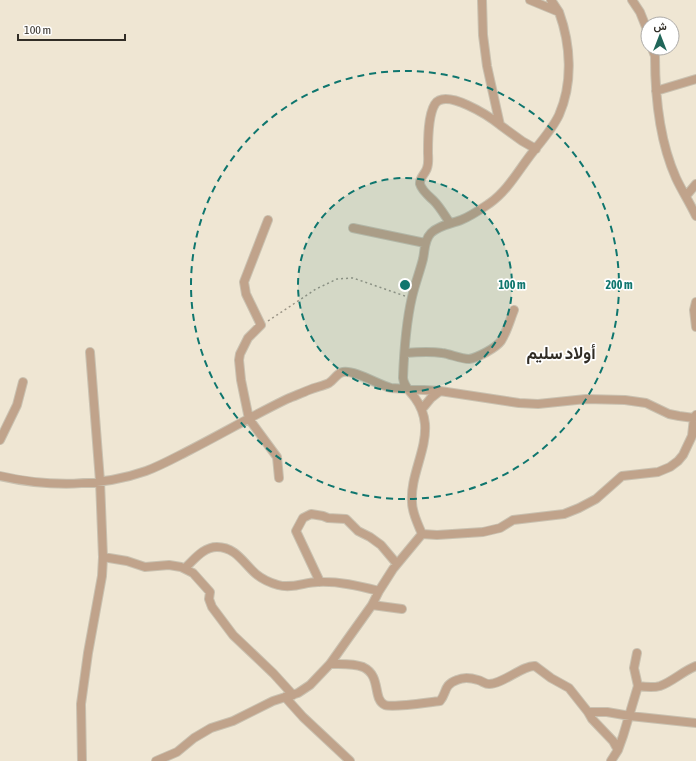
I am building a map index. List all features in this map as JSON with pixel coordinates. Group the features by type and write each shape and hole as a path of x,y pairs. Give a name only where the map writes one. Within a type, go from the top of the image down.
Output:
{"street":[{"path":"482,0 483,35 487,66 500,125"},
{"path":"530,0 559,12"},
{"path":"422,534 416,520 412,503 412,494 425,434 425,425 422,409 404,382 405,353 412,298 424,257 425,243 431,233 441,226 471,216 492,202 509,185 558,116 566,94 569,77 569,54 559,12 551,0"},
{"path":"632,0 642,16"},
{"path":"655,56 656,91 663,143 676,178 696,216"},
{"path":"656,91 696,79"},
{"path":"450,223 420,185 427,168 432,109 436,102 442,98 448,98 477,110 536,149"},
{"path":"686,196 696,184"},
{"path":"268,220 244,282 246,294 260,323 260,326 248,338 242,347 239,360 241,380 249,419 277,457 280,478"},
{"path":"353,228 425,243"},
{"path":"696,302 694,310 696,327"},
{"path":"405,353 441,353 463,358 474,358 496,347 501,341 514,310"},
{"path":"82,761 81,704 88,653 102,576 103,557 100,481 90,352"},
{"path":"0,476 17,480 56,483 100,481 128,477 148,470 176,457 266,409 296,395 330,382 341,372 351,373 384,387 538,404 586,399 625,400 646,403 669,414 695,416 692,436 685,451 670,467 658,472 622,476 596,499 580,508 564,514 513,520 500,528 483,532 437,536 422,534"},
{"path":"0,440 17,405 24,382"},
{"path":"422,409 431,398 440,392"},
{"path":"320,582 296,531 303,518 311,514 346,520 358,531 381,545 397,564"},
{"path":"158,761 172,755 194,738 211,728 233,721 273,702 298,693 310,685 330,664 372,605 379,591 397,564 422,534"},
{"path":"185,568 202,552 217,547 238,555 257,575 280,586 320,582 356,585 379,591"},
{"path":"103,557 127,561 145,567 175,566 185,568 193,573 210,592 209,599 212,607 233,635 273,673 303,717 350,761"},
{"path":"372,605 402,609"},
{"path":"611,761 618,750 630,716 638,686 634,668 637,653"},
{"path":"330,664 355,665 370,671 374,677 381,702 394,707 440,700 445,689 462,678 478,680 489,684 508,678 529,667 535,666 550,678 569,688 599,728 613,741 618,750"},
{"path":"638,686 648,688 660,686 688,669 696,666"},
{"path":"588,712 607,712 696,723"}],"path":[{"path":"260,326 316,289 337,279 353,278 412,298"}],"district":[{"name":"أولاد سليم","path":"561,353"}]}
